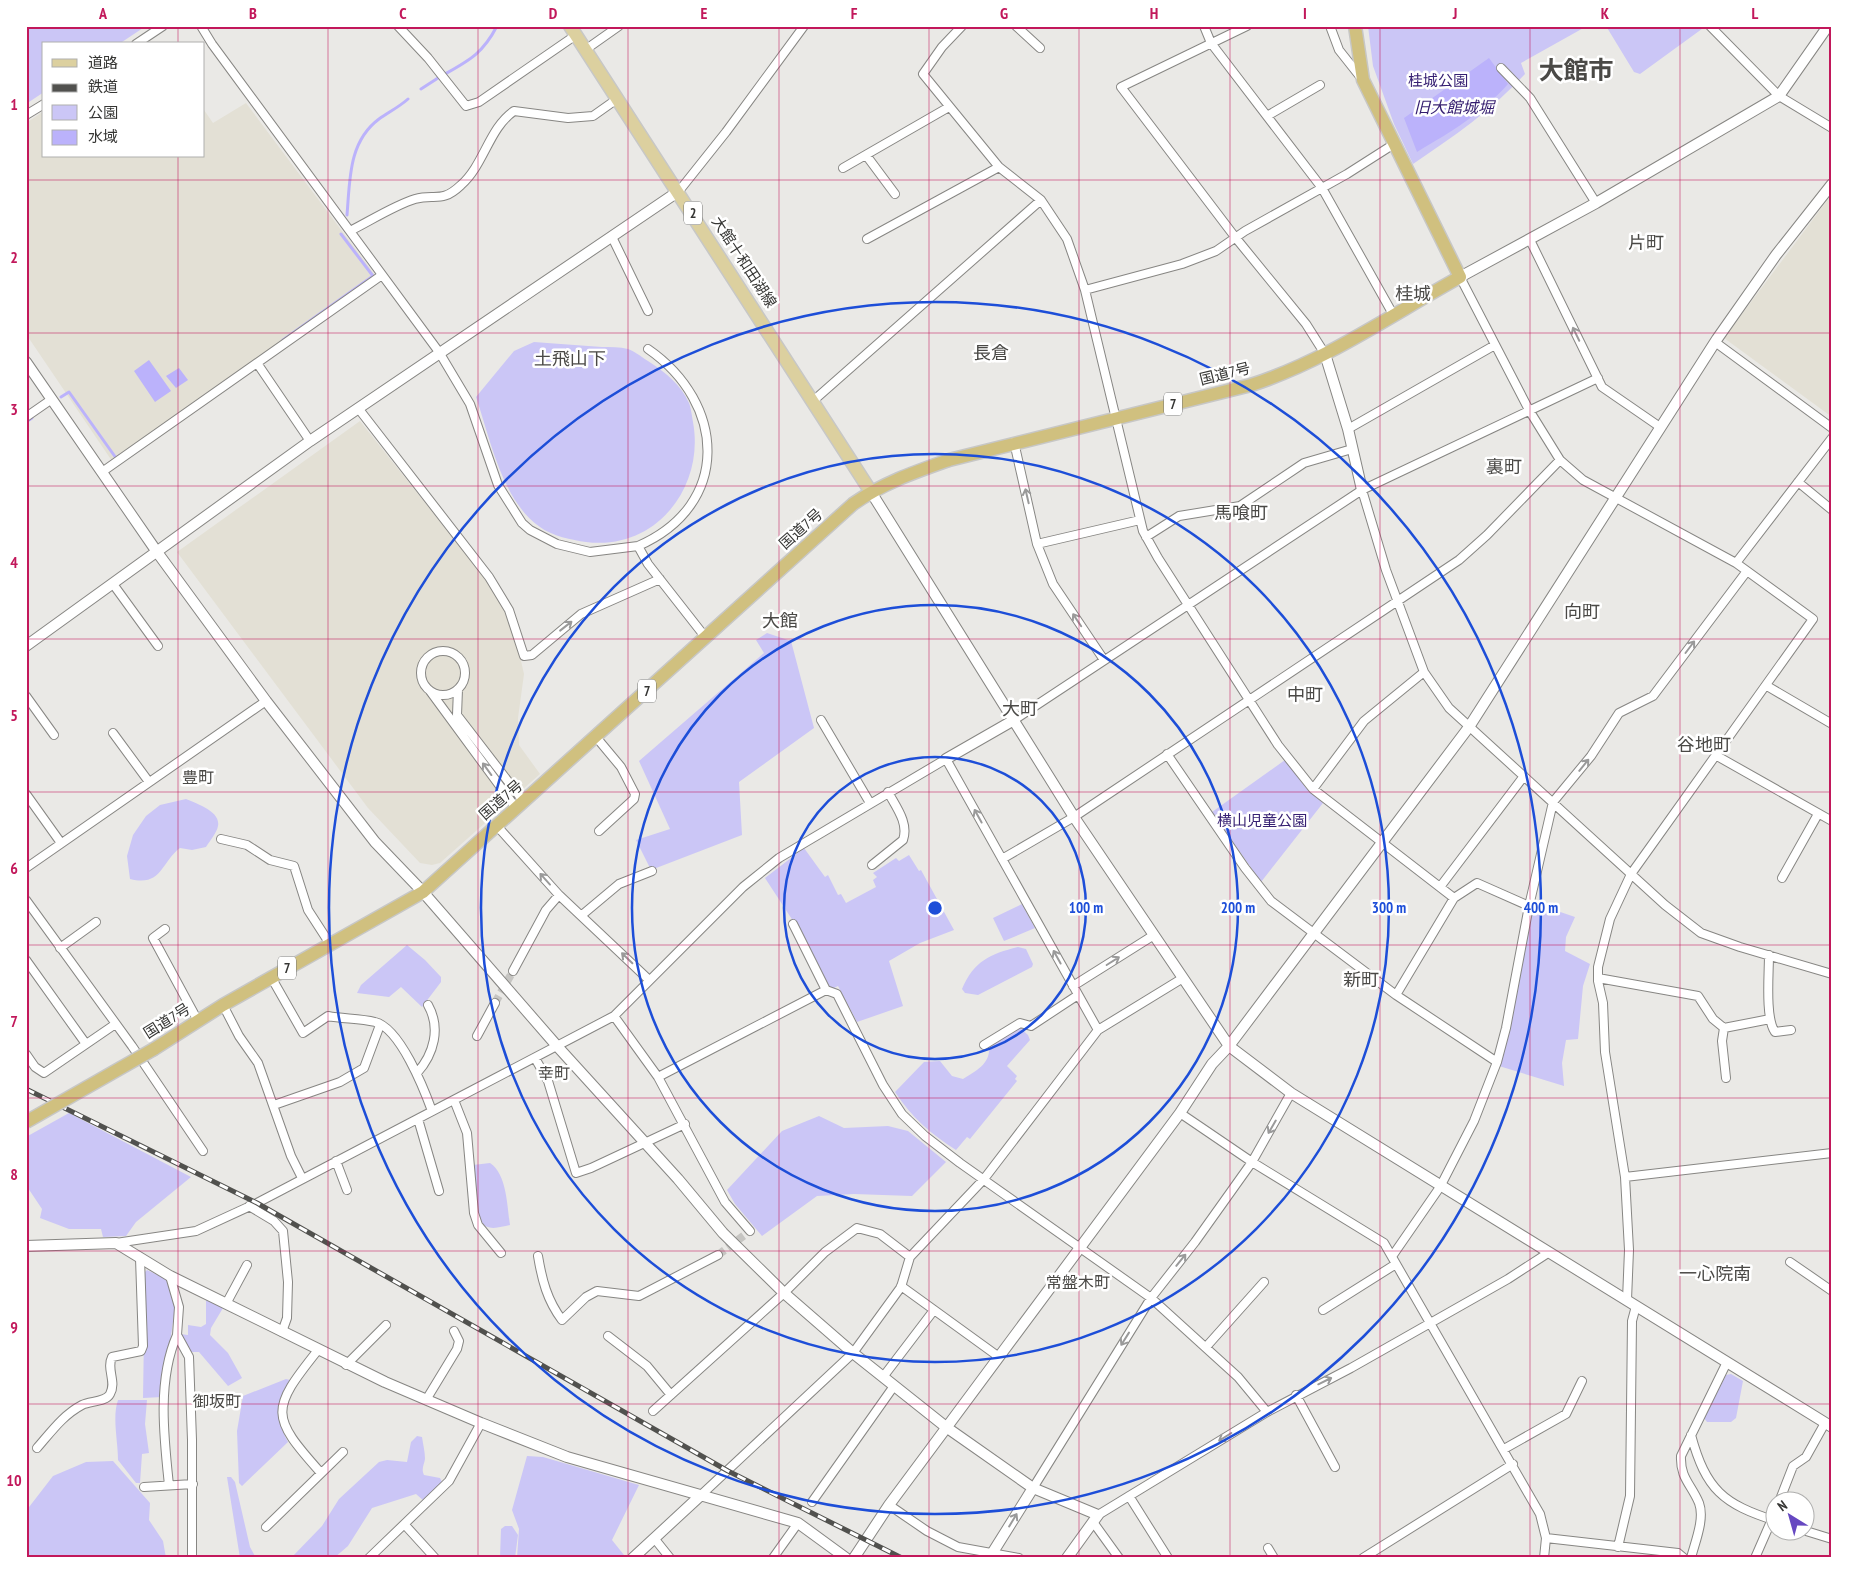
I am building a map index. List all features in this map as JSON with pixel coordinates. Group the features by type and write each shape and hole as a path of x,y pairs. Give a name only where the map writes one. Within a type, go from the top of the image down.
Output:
{"highway":[{"path":"1355,26 1363,80 1460,277"},
{"name":"国道7号","path":"26,1122 154,1049 271,977 423,892 853,504 871,492 906,474 1014,442 1251,385 1284,374 1394,316 1460,277"}],"main road":[{"name":"大館十和田湖線","path":"573,31 679,191 871,492"}],"street":[{"path":"139,42 163,26"},
{"path":"201,26 212,44 438,352 470,404 498,485 522,523 530,530 556,544 590,552 638,546 662,533 686,512 703,484 708,460 702,416 692,393 669,363 648,348"},
{"path":"398,26 428,58 466,106 479,102 573,31"},
{"path":"585,50 619,26"},
{"path":"26,646 310,441 438,352 679,191 726,132 804,26"},
{"path":"962,26 942,48 923,74 999,167 1041,200 1067,239 1085,290 1140,520 1146,537 1250,698 1278,745 1313,789 1454,898"},
{"path":"1016,26 1040,48"},
{"path":"1204,26 1211,42 1322,188 1394,316"},
{"path":"1330,26 1340,50 1363,80"},
{"path":"1710,26 1779,96 1832,128"},
{"path":"1618,1547 1630,1496 1632,1321 1625,1178 1605,1052 1603,1003 1598,978 1601,951 1610,919 1631,874 1767,686 1813,618 1736,563 1583,480 1560,460 1494,345 1460,277 1596,204 1779,96 1828,26"},
{"path":"1244,27 1121,86 1235,238 1306,324 1324,354 1348,429 1362,490 1386,570 1399,600 1424,672 1449,708 1469,727 1664,905 1701,933 1832,974"},
{"path":"1501,68 1530,98 1596,204"},
{"path":"1267,116 1320,86"},
{"path":"350,231 416,198 436,198 448,195 462,185 474,170 505,117 514,111 568,118 592,116 617,99"},
{"path":"26,115 42,105"},
{"path":"843,168 949,107"},
{"path":"1085,290 1182,264 1216,251 1394,144"},
{"path":"866,155 895,194"},
{"path":"867,239 999,167"},
{"path":"854,1558 890,1504 946,1427 1180,1113 1212,1064 1228,1046 1469,727 1617,499 1660,427 1715,342 1776,255 1832,184"},
{"path":"814,401 1041,200"},
{"path":"612,237 648,311"},
{"path":"1530,240 1602,387 1612,396 1660,427"},
{"path":"102,472 382,275"},
{"path":"1715,342 1832,428"},
{"path":"1348,429 1494,345"},
{"path":"26,362 157,552 266,701 375,842 423,892 723,1232 784,1293 853,1353 946,1427 1033,1488 1096,1518 1119,1558"},
{"path":"257,362 310,441"},
{"path":"26,1246 116,1244 196,1231 249,1206 614,1016 743,887 779,858 888,792 1014,720 1362,490 1598,378"},
{"path":"26,417 52,400"},
{"path":"358,408 489,577 509,610 524,656 532,655 581,614 660,579"},
{"path":"1736,563 1832,438"},
{"path":"1014,442 1037,544 1053,584 1104,660"},
{"path":"1146,537 1178,516 1240,506 1304,463 1352,449"},
{"path":"1002,859 1074,817 1459,560 1487,535 1560,460"},
{"path":"1798,482 1832,510"},
{"path":"871,492 1074,817 1228,1046 1291,1093 1440,1187 1830,1426 1806,1457 1793,1466 1783,1492"},
{"path":"1037,544 1140,520"},
{"path":"638,546 660,579 706,638"},
{"path":"1393,1255 1440,1187 1474,1121 1497,1062 1508,1019 1529,906 1553,802 1591,756 1619,713 1653,696 1747,571"},
{"path":"113,584 158,646"},
{"path":"442,652 456,656 464,668 464,676 458,689 457,715 520,805 422,680 422,667 430,656 442,652"},
{"path":"1313,789 1364,720 1424,672"},
{"path":"1767,686 1832,724"},
{"path":"430,691 444,695 458,689"},
{"path":"26,696 54,735"},
{"path":"26,868 266,701"},
{"path":"821,720 870,803"},
{"path":"113,733 149,782"},
{"path":"596,737 621,767 636,794 634,799 598,831"},
{"path":"1167,754 1245,868 1271,901 1396,995 1497,1062"},
{"path":"1716,756 1832,821"},
{"path":"946,759 1098,1030"},
{"path":"1440,887 1524,776"},
{"path":"872,865 904,840 905,835 900,813 888,792"},
{"path":"26,794 61,843"},
{"path":"1782,878 1818,814"},
{"path":"497,826 559,895 648,980"},
{"path":"221,840 247,845 270,860 294,866 308,910 330,944"},
{"path":"582,915 619,884 652,871"},
{"path":"1396,995 1454,898 1477,883 1529,906"},
{"path":"513,971 546,910 559,895"},
{"path":"26,900 114,1025 132,1046 203,1151"},
{"path":"60,948 96,922"},
{"path":"793,924 826,990 837,994 884,1085 902,1114 925,1136 1080,1249 1151,1298 1238,1377 1267,1412"},
{"path":"165,929 153,938 198,1021"},
{"path":"1073,986 1154,935"},
{"path":"1769,955 1770,1019 1775,1032 1791,1030"},
{"path":"26,960 86,1044"},
{"path":"271,977 303,1033 328,1016 376,1022 380,1025 399,1044 417,1073 432,1111"},
{"path":"633,1558 853,1353 901,1286 910,1257 984,1179 1098,1030 1183,978"},
{"path":"1598,978 1698,996 1713,1019 1724,1028"},
{"path":"658,1077 826,990"},
{"path":"984,1045 1020,1023 1028,1027 1032,1026 1078,995"},
{"path":"477,1036 496,1003"},
{"path":"224,1005 238,1036 258,1063 291,1156 302,1178"},
{"path":"417,1073 432,1050 435,1017 428,1005"},
{"path":"614,1016 658,1077 685,1124 725,1202 750,1231"},
{"path":"1724,1028 1770,1019"},
{"path":"26,1054 35,1067 44,1074 114,1025"},
{"path":"274,1105 340,1082 364,1068 380,1025"},
{"path":"1724,1028 1722,1041 1726,1078"},
{"path":"535,1058 548,1081 576,1173 591,1168 685,1124"},
{"path":"994,1552 1151,1298 1195,1242 1252,1162 1291,1093"},
{"path":"454,1100 467,1133 474,1214 478,1225 501,1253"},
{"path":"1180,1113 1252,1162 1384,1242 1540,1514 1546,1538 1544,1558"},
{"path":"418,1119 439,1191"},
{"path":"1625,1178 1832,1153"},
{"path":"336,1161 347,1190"},
{"path":"249,1206 274,1221 283,1232 288,1282 287,1318 282,1332"},
{"path":"653,1411 784,1293 825,1252 857,1228 880,1234 910,1257"},
{"path":"116,1244 170,1276 346,1364 426,1400 567,1456 798,1523 846,1558"},
{"path":"1067,1558 1096,1518 1129,1496 1296,1395 1351,1368 1508,1279 1548,1253"},
{"path":"538,1256 551,1305 562,1320 586,1296 597,1291 639,1296 718,1255"},
{"path":"36,1448 69,1412 85,1404 106,1398 111,1394 113,1384 108,1364 112,1357 141,1351 140,1258"},
{"path":"1790,1262 1832,1291"},
{"path":"1323,1310 1396,1264"},
{"path":"226,1304 248,1265"},
{"path":"170,1276 179,1307 177,1335 170,1350 162,1417 170,1485"},
{"path":"1206,1348 1264,1282"},
{"path":"901,1286 999,1358"},
{"path":"883,1377 934,1310"},
{"path":"346,1364 386,1324"},
{"path":"426,1400 456,1349 459,1341 454,1330"},
{"path":"177,1335 190,1357 193,1484 192,1558"},
{"path":"608,1336 647,1366 671,1395"},
{"path":"318,1350 290,1385 284,1403 282,1421 293,1442 321,1473"},
{"path":"1691,1558 1700,1523 1700,1505 1681,1470 1681,1456 1727,1362"},
{"path":"1504,1449 1566,1414 1582,1382"},
{"path":"812,1502 894,1386"},
{"path":"1296,1395 1335,1467"},
{"path":"369,1558 449,1481 481,1423"},
{"path":"1691,1436 1697,1457 1710,1480 1725,1499 1744,1511 1766,1518"},
{"path":"266,1527 344,1452"},
{"path":"1363,1558 1513,1464"},
{"path":"144,1487 193,1484"},
{"path":"1129,1496 1168,1558"},
{"path":"890,1504 927,1531 958,1547 1019,1558"},
{"path":"773,1558 798,1523"},
{"path":"405,1524 435,1558"},
{"path":"1816,1534 1832,1539"},
{"path":"1755,1558 1766,1537"},
{"path":"654,1538 670,1558"},
{"path":"1546,1538 1678,1554 1684,1558"},
{"path":"1268,1548 1274,1558"}],"shaded area":[{"path":"246,103 375,275 112,461 26,334 26,123 42,112 42,158 205,158 205,111 213,123"},
{"path":"1832,194 1832,417 1724,338"},
{"path":"360,421 496,592 516,639 524,674 518,718 519,745 540,774 440,863 432,865 420,863 368,808 177,552"}],"green space":[{"path":"26,26 146,26 122,42 42,42 42,93 26,104"},
{"name":"桂城公園","path":"1368,26 1587,26 1521,63 1525,74 1512,87 1486,111 1413,164 1394,124 1373,66"},
{"path":"1606,26 1706,26 1640,74 1634,72"},
{"path":"534,342 628,349 637,353 673,380 686,397 691,410 695,446 691,469 683,491 670,510 654,525 634,536 611,542 580,541 550,533 540,527 527,516 516,501 499,468 476,397 514,351"},
{"path":"767,633 791,641 814,728 739,782 742,835 651,870 636,840 670,829 639,761 764,653 756,640"},
{"name":"横山児童公園","path":"1285,760 1306,788 1323,803 1261,882 1212,812"},
{"path":"186,799 207,808 216,816 218,826 206,847 192,850 180,848 160,872 149,880 130,879 127,856 133,835 146,816 160,805"},
{"path":"804,848 825,877 828,875 838,895 841,894 846,903 876,887 873,880 877,877 873,873 896,858 899,861 909,855 919,871 921,870 954,930 920,943 889,961 903,1006 857,1022 838,986 830,990 797,927 765,878"},
{"path":"1534,903 1575,917 1566,937 1565,951 1590,964 1583,986 1578,1039 1566,1040 1562,1063 1564,1086 1499,1066 1509,1033"},
{"path":"1022,904 1035,928 1004,941 993,918"},
{"path":"407,945 441,977 441,982 422,1007 401,987 389,997 357,993 361,985"},
{"path":"1018,947 1026,949 1033,964 1032,967 978,995 965,993 962,989 978,965 991,956"},
{"path":"1019,1027 1028,1035 1030,1040 1007,1066 1017,1076 1015,1079 1017,1081 970,1139 967,1137 956,1150 922,1125 895,1092 924,1062 940,1061 952,1076 963,1079 982,1066 988,1057 989,1045"},
{"path":"69,1113 191,1177 136,1222 126,1236 103,1237 101,1229 69,1229 40,1218 42,1209 26,1185 26,1137"},
{"path":"819,1116 844,1128 888,1126 908,1131 946,1162 912,1196 854,1194 817,1196 762,1236 735,1204 727,1190 782,1131"},
{"path":"490,1163 500,1175 507,1200 510,1225 498,1228 487,1227 480,1221 473,1165"},
{"path":"147,1270 168,1280 175,1308 162,1397 143,1398 145,1272"},
{"path":"206,1300 223,1308 211,1328 210,1335 228,1353 242,1378 228,1386 199,1352 190,1352 180,1334 188,1335 188,1325 201,1327 206,1324"},
{"path":"1731,1374 1743,1381 1736,1418 1731,1422 1707,1422 1704,1418 1726,1375"},
{"path":"286,1379 290,1380 280,1403 280,1419 288,1442 242,1486 239,1483 237,1431 243,1396"},
{"path":"118,1400 147,1400 145,1424 149,1453 142,1454 140,1483 136,1483 118,1460 115,1421"},
{"path":"417,1436 422,1437 425,1456 424,1475 440,1478 442,1482 424,1501 416,1494 372,1508 348,1546 334,1558 291,1558 322,1526 339,1499 379,1462 387,1460 407,1462 411,1442"},
{"path":"527,1456 543,1457 639,1485 612,1540 624,1555 621,1558 517,1558 519,1529 512,1510"},
{"path":"113,1461 150,1503 149,1520 163,1541 166,1558 26,1558 26,1511 53,1476 86,1462"},
{"path":"227,1477 231,1477 235,1482 250,1547 256,1558 240,1558"},
{"path":"505,1526 512,1526 518,1535 515,1558 500,1558 501,1529"}],"water":[{"name":"旧大館城堀","path":"1489,58 1508,84 1476,114 1417,152 1404,118"},
{"path":"149,360 171,391 155,402 134,371"},
{"path":"179,368 188,380 176,388 166,376"}],"waterway":[{"path":"445,74 475,55 486,43 497,26"},
{"path":"421,89 438,78"},
{"path":"347,215 352,163 361,139 379,119 408,99"},
{"path":"283,340 373,276 341,234"},
{"path":"61,397 69,392 116,458 119,456"},
{"path":"26,422 32,418"}],"tunnel":[{"path":"495,1003 513,971"},
{"path":"718,1255 750,1231"}],"railway":[{"path":"26,1089 257,1203 728,1471 902,1558"}],"district":[{"name":"大館市","path":"1576,70"},
{"name":"片町","path":"1646,243"},
{"name":"桂城","path":"1413,294"},
{"name":"長倉","path":"991,353"},
{"name":"土飛山下","path":"570,359"},
{"name":"裏町","path":"1504,467"},
{"name":"馬喰町","path":"1241,513"},
{"name":"向町","path":"1582,612"},
{"name":"大館","path":"780,621"},
{"name":"中町","path":"1305,695"},
{"name":"大町","path":"1020,709"},
{"name":"谷地町","path":"1704,745"},
{"name":"豊町","path":"198,777"},
{"name":"新町","path":"1361,980"},
{"name":"幸町","path":"554,1073"},
{"name":"一心院南","path":"1715,1274"},
{"name":"常盤木町","path":"1078,1282"},
{"name":"御坂町","path":"217,1401"}]}
